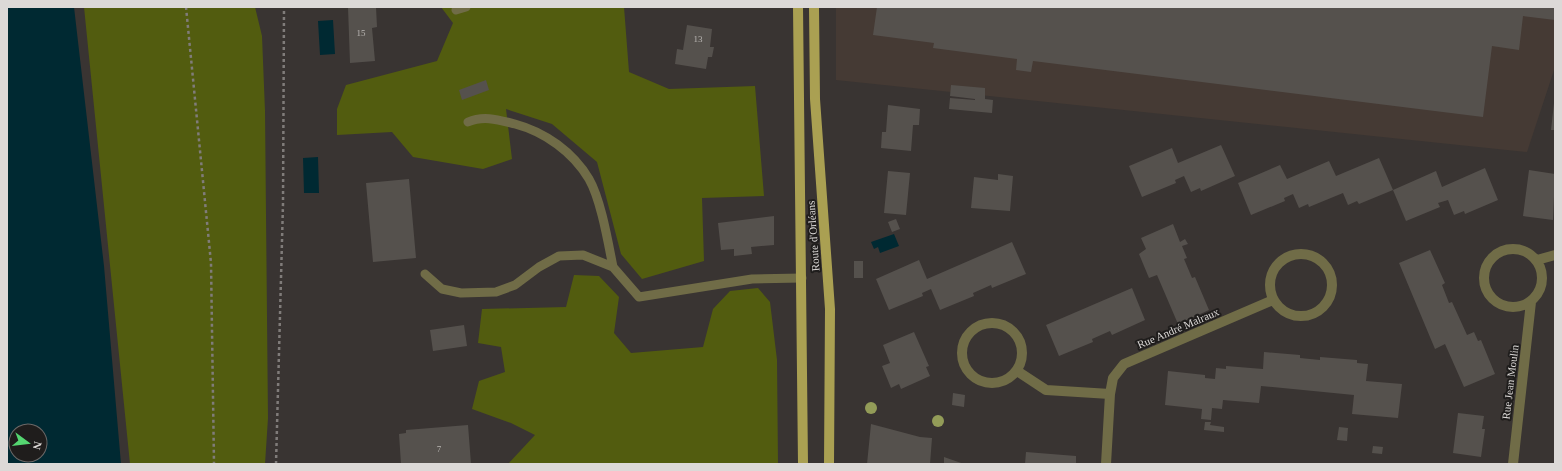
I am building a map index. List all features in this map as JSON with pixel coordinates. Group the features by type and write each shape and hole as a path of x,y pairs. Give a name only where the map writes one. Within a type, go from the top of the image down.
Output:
{"main road":[{"name":"Route d'Orléans","path":"798,7 803,464"},
{"name":"Route d'Orléans","path":"814,7 815,98 830,309 829,464"}],"street":[{"path":"1531,302 1517,308 1502,306 1490,296 1484,282 1486,266 1495,254 1510,248 1525,250 1537,260 1555,255"},
{"path":"1302,254 1314,257 1325,265 1331,277 1332,290 1327,302 1318,311 1306,316 1293,316 1281,310 1273,300 1269,288 1271,275 1278,264 1289,256 1302,254"},
{"name":"Rue Jean Moulin","path":"1513,464 1531,302 1541,290 1543,274 1537,260"},
{"name":"Rue André Malraux","path":"1106,464 1110,394 1113,378 1124,364 1273,300"},
{"path":"986,324 999,324 1012,331 1018,338 1022,349 1021,361 1017,371 1007,380 988,384 974,378 966,369 962,359 963,346 969,334 976,328 986,324"},
{"path":"1017,371 1046,390 1110,394"}],"lane":[{"path":"456,10 466,7"},
{"path":"468,122 478,117 504,121 533,129 564,149 589,179 601,213 613,266 639,297 752,279 802,278"},
{"path":"425,274 442,289 461,293 496,292 515,285 539,267 559,256 583,255 613,266"}],"path":[{"path":"186,7 211,263 214,464"},
{"path":"276,464 283,204 284,7"}],"shaded area":[{"path":"836,7 1555,7 1555,67 1527,152 836,80"}],"green space":[{"path":"84,7 255,7 262,36 265,111 268,418 265,464 130,464"},
{"path":"441,7 624,7 629,72 669,89 755,86 764,196 702,198 704,261 642,279 621,254 597,162 552,124 506,109 512,159 483,169 413,157 392,132 337,135 337,109 346,85 437,61 453,23"},
{"path":"574,275 599,276 619,297 614,333 631,353 703,347 713,309 730,291 758,288 770,302 777,360 778,464 508,464 535,435 511,423 472,409 479,381 505,372 501,347 478,343 482,309 566,307"}],"water":[{"path":"7,7 74,7 104,266 121,464 7,464"},
{"path":"333,20 335,54 320,55 318,21"},
{"path":"318,157 319,193 304,193 303,158"},
{"path":"894,234 899,246 880,253 878,247 874,249 871,242"}],"building":[{"path":"348,7 376,7 377,27 372,28 375,61 350,63"},
{"path":"877,7 1555,7 1555,20 1523,16 1519,50 1492,46 1483,117 1033,61 1031,72 1016,70 1017,59 933,48 934,43 873,35"},
{"path":"687,25 712,29 710,47 714,47 712,57 708,57 706,69 675,64 677,49 683,50"},
{"path":"486,80 489,90 462,100 459,90"},
{"path":"951,85 985,88 985,99 993,100 992,113 949,109 950,98 975,100 950,96"},
{"path":"1554,103 1555,130 1551,130"},
{"path":"888,105 920,109 919,125 913,125 911,151 881,148 882,132 886,132"},
{"path":"1221,145 1235,176 1201,191 1200,188 1191,192 1184,176 1175,180 1176,183 1142,197 1129,166 1172,148 1178,163"},
{"path":"1379,158 1393,190 1359,204 1357,201 1348,205 1343,193 1309,207 1308,204 1299,208 1293,194 1284,198 1285,201 1251,215 1238,183 1280,165 1287,179 1329,161 1336,176"},
{"path":"1485,168 1498,200 1465,214 1464,211 1454,215 1448,200 1438,203 1440,207 1406,221 1393,190 1436,171 1442,187"},
{"path":"1529,170 1555,174 1553,220 1523,216"},
{"path":"888,171 910,173 906,215 884,213"},
{"path":"998,174 1013,176 1010,211 971,208 974,177 998,180"},
{"path":"409,179 416,258 373,262 366,183"},
{"path":"774,216 774,245 751,247 752,254 734,256 734,249 721,250 718,223"},
{"path":"896,219 900,229 892,232 888,222"},
{"path":"1173,224 1180,242 1185,239 1188,244 1182,246 1187,258 1184,259 1192,278 1195,277 1209,310 1178,324 1157,275 1149,278 1139,254 1146,249 1141,238"},
{"path":"1012,242 1026,274 992,288 991,285 973,293 974,296 940,310 931,289 922,293 923,296 889,310 876,279 919,260 927,279"},
{"path":"1430,250 1445,283 1442,285 1449,303 1452,302 1467,335 1474,332 1478,341 1481,340 1495,374 1464,387 1445,344 1435,349 1399,263"},
{"path":"854,261 863,261 863,278 854,278"},
{"path":"1132,288 1145,320 1112,335 1110,331 1092,339 1093,342 1059,356 1046,325"},
{"path":"464,325 467,346 433,351 430,330"},
{"path":"914,332 929,366 926,367 930,376 901,389 899,384 891,388 882,366 890,363 883,345"},
{"path":"1264,352 1300,355 1300,358 1320,360 1320,357 1357,360 1357,363 1368,364 1366,381 1402,384 1398,418 1352,414 1354,395 1261,386 1259,403 1223,400 1222,409 1212,408 1211,420 1201,419 1202,409 1165,405 1168,371 1205,375 1205,378 1215,379 1216,368 1226,369 1226,366 1263,369"},
{"path":"953,393 965,395 964,407 952,405"},
{"path":"1458,413 1484,416 1482,429 1485,429 1481,457 1453,453"},
{"path":"1205,422 1211,422 1210,425 1224,427 1224,432 1204,430"},
{"path":"871,424 920,437 932,438 930,464 867,464"},
{"path":"468,425 471,464 401,464 399,434 406,433 406,430"},
{"path":"1339,427 1348,428 1347,441 1337,440"},
{"path":"1373,446 1383,447 1382,454 1372,453"},
{"path":"1026,452 1076,456 1076,464 1025,464"},
{"path":"944,457 964,464 944,464"}]}
